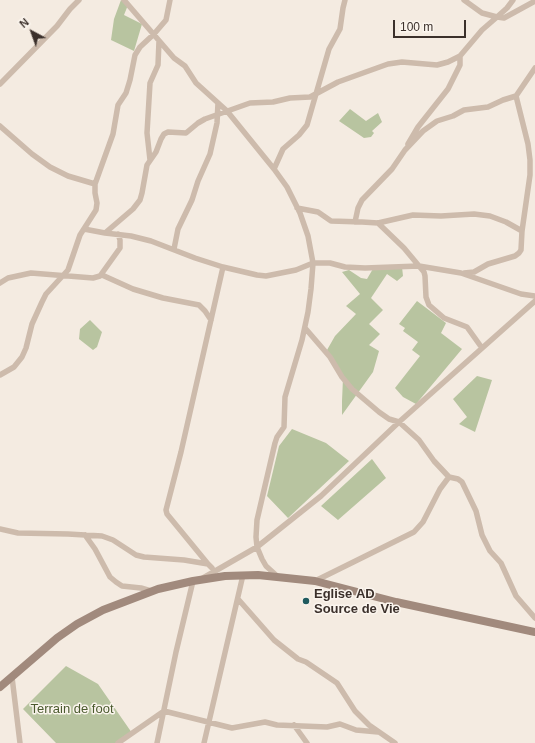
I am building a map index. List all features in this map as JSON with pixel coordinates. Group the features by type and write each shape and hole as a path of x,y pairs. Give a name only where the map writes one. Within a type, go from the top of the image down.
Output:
{"main road":[{"path":"0,687 57,638 77,624 109,607 151,591 197,580 244,575 277,576 315,581 396,602 535,632"}],"street":[{"path":"0,84 57,26 79,0"},
{"path":"124,0 174,58 185,66 196,83 227,111 274,169 285,184 297,208 308,236 313,264 305,328 284,397 284,427 276,440 258,520 256,537 257,547 262,559 266,566 277,576"},
{"path":"0,375 9,371 19,362 26,348 32,324 46,294 64,275 70,264 78,240 96,210 97,203 95,184 113,134 118,105 126,93 135,55 140,47 166,20 170,0"},
{"path":"274,169 283,149 299,135 307,125 328,50 340,30 345,0"},
{"path":"464,0 482,13 504,18 535,1"},
{"path":"105,234 137,205 142,193 145,172 164,134 168,132 186,133 202,120 218,113 250,103 273,102 315,95 338,82 388,64 402,62 437,64 448,62 460,56 482,30 507,8 513,0"},
{"path":"150,160 147,133 150,88 151,80 158,65 159,41"},
{"path":"405,150 418,127 448,89 460,65 460,56"},
{"path":"355,222 358,208 362,200 392,169 405,150 423,131 437,121 453,116 464,110 488,107 516,96 521,91 535,68"},
{"path":"461,273 474,272 488,264 518,255 521,250 522,231 530,175 530,160 528,144 516,96"},
{"path":"174,250 178,229 192,200 198,181 209,158 217,123 218,103"},
{"path":"0,126 32,154 58,171 68,176 95,184"},
{"path":"297,208 315,211 331,221 378,223 413,215 441,216 474,214 490,216 506,222 522,231"},
{"path":"378,223 404,248 419,266 425,276 426,297 429,305 444,318 467,327 482,348"},
{"path":"84,229 105,234 118,234 151,241 194,258 257,275 266,276 296,270 313,264 330,263 345,267 365,268 419,266 461,273 522,294 535,296"},
{"path":"0,283 8,278 27,273 93,278 102,275 120,248 118,234"},
{"path":"0,529 18,533 85,534 108,538 120,543 136,555 144,558 173,559 210,566 166,510 181,452 223,267"},
{"path":"102,275 133,289 163,298 199,305 211,320"},
{"path":"157,743 176,652 197,580 257,547 321,496 399,422 535,301"},
{"path":"305,328 330,357 352,390 379,412 390,419 399,422 419,440 434,461 450,477 458,479 462,482 476,511 482,535 490,551 501,563 516,596 535,618"},
{"path":"315,581 414,532 423,522 440,489 450,477"},
{"path":"85,534 110,577 122,586 141,588 151,591"},
{"path":"204,743 244,575"},
{"path":"238,599 279,644 298,659 306,662 337,683 355,711 369,725 394,743"},
{"path":"12,677 18,742"},
{"path":"118,743 164,711 232,728 265,722 277,725 327,727 340,724 356,730 378,732"},
{"path":"294,725 307,743"}],"green space":[{"path":"121,0 128,5 124,15 142,24 134,51 111,40 114,19"},
{"path":"350,109 366,121 378,113 382,122 372,131 374,133 371,137 364,138 339,121"},
{"path":"374,267 402,267 403,276 397,281 387,274 371,298 383,310 369,324 380,334 369,345 379,351 373,372 342,415 343,378 327,350 335,336 356,314 346,306 360,294 342,272 349,270 361,278 367,279"},
{"path":"417,301 446,323 441,333 462,349 416,404 403,397 395,388 420,356 412,350 418,342 403,331 405,328 399,324"},
{"path":"90,320 102,332 97,347 93,350 79,339 80,329"},
{"path":"477,376 492,380 475,432 459,424 467,417 453,399"},
{"path":"292,429 326,443 349,461 288,518 267,496 279,446"},
{"path":"372,459 386,478 338,520 321,506"},
{"name":"Terrain de foot","path":"66,666 98,684 132,733 118,743 56,743 23,709"}],"place":[{"name":"Eglise AD Source de Vie","path":"306,601"}]}
